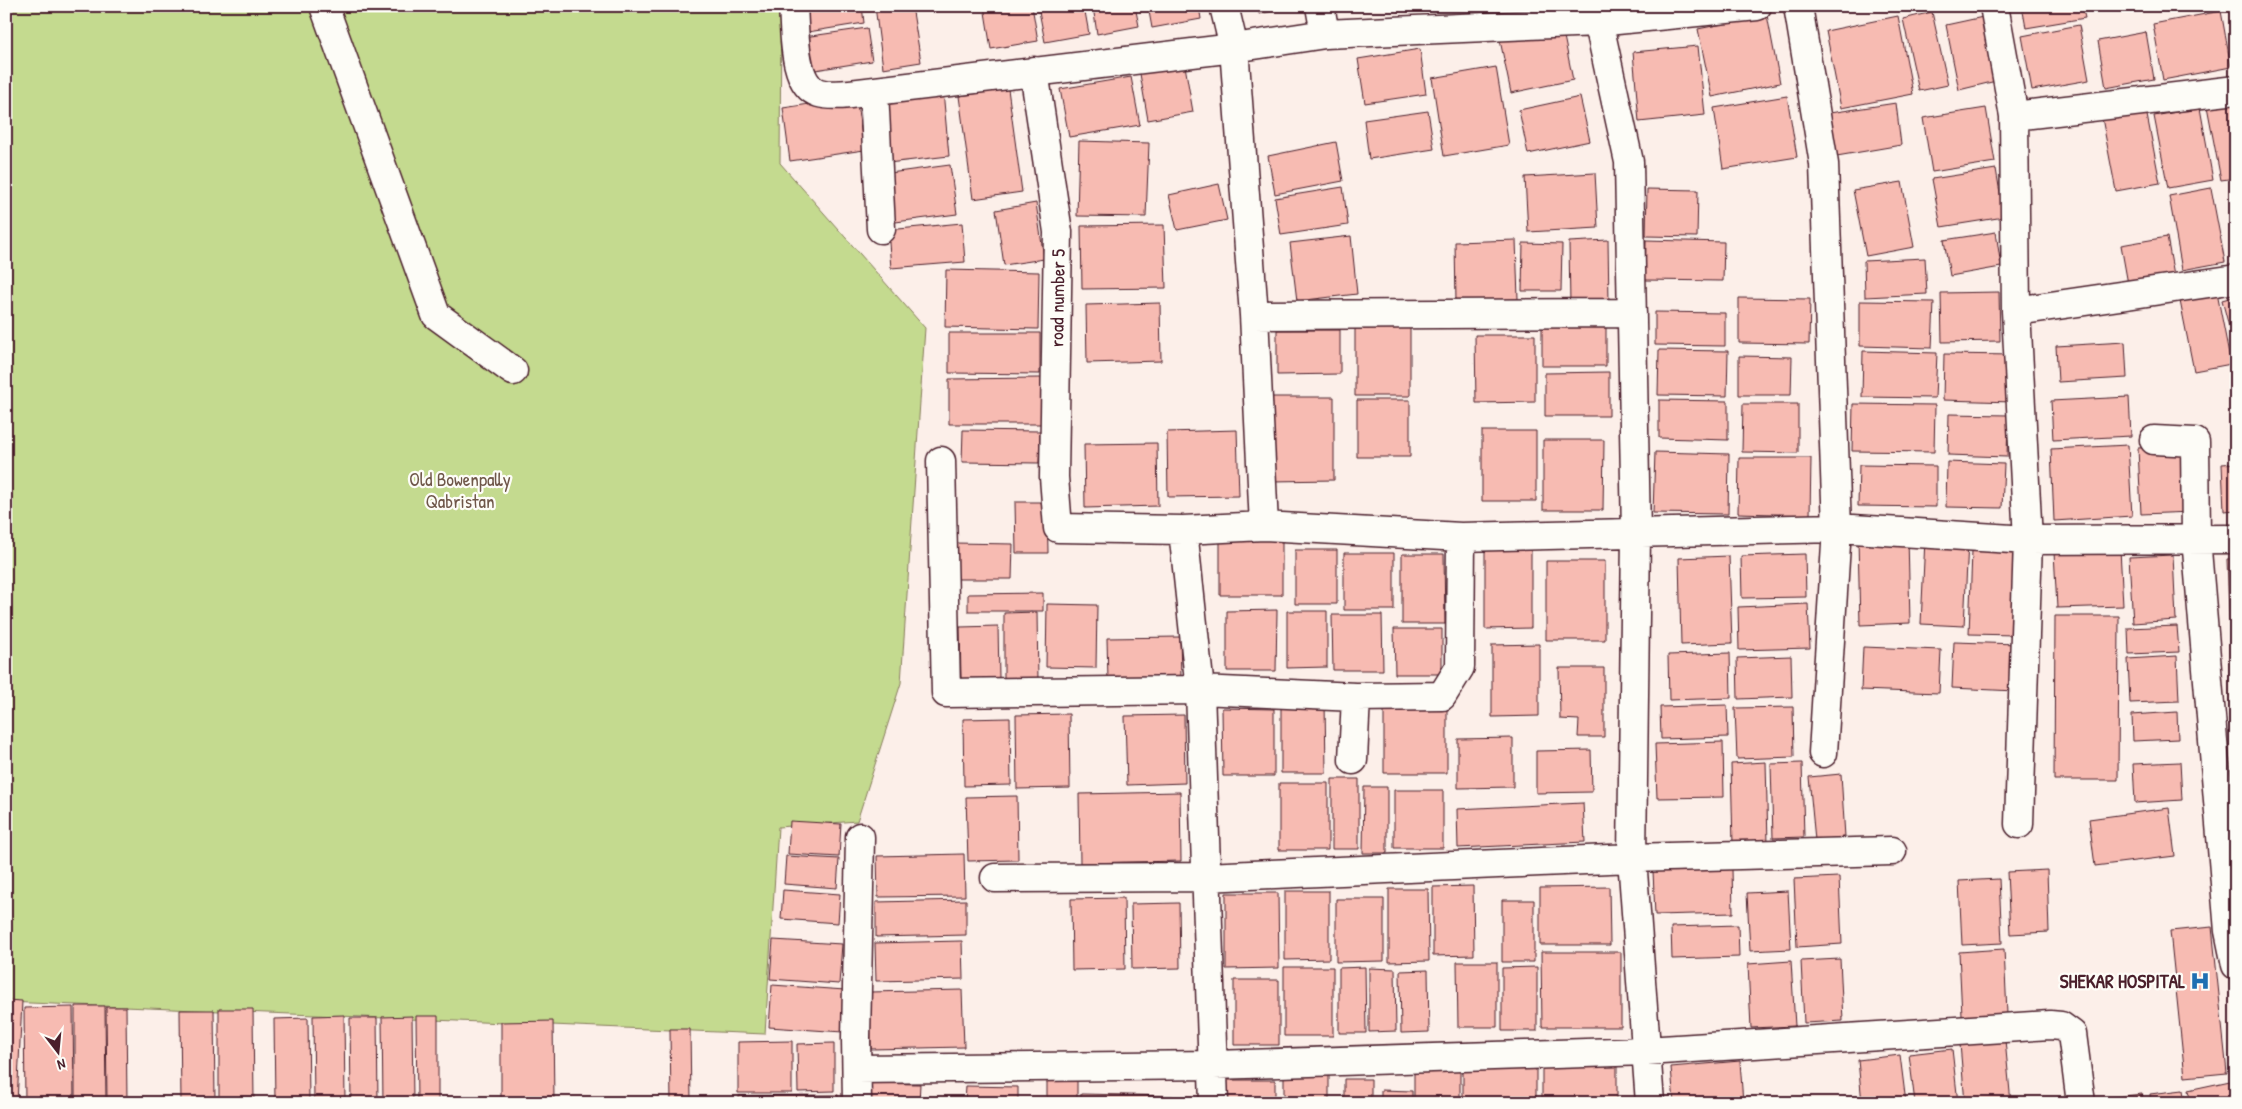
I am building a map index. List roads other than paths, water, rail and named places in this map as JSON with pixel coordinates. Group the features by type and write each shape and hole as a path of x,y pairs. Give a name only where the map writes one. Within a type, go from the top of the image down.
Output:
{"street":[{"path":"324,6 436,315 513,371"},
{"path":"793,6 798,68 810,88 816,92 830,95 1234,48 1325,34 1596,14 1757,6"},
{"path":"1224,6 1234,48 1254,315 1264,526"},
{"path":"1320,6 1325,34"},
{"path":"1798,6 1824,164 1837,528 1823,753"},
{"path":"1994,6 2014,116 2016,311 2028,540 2018,824"},
{"path":"1596,14 1629,162 1636,534 1632,858 1650,1103"},
{"name":"road number 5","path":"1034,71 1058,232 1054,477 1058,528 1183,530"},
{"path":"2014,116 2236,90"},
{"path":"874,91 881,230"},
{"path":"2016,311 2236,280"},
{"path":"1254,315 1632,313"},
{"path":"2154,440 2195,442 2196,538 2229,931 2236,964"},
{"path":"942,461 946,693 1200,690 1356,697 1442,696 1460,667 1461,537"},
{"path":"1214,1103 1200,690 1183,530 1264,526 1461,537 1837,528 2028,540 2236,539"},
{"path":"1353,760 1356,697"},
{"path":"857,1103 856,1038 860,837"},
{"path":"995,878 1205,877 1632,858 1892,851"},
{"path":"857,1069 1214,1065 1646,1051 2061,1026 2072,1034 2081,1103"}],"place":[{"name":"SHEKAR HOSPITAL","path":"2200,981"}],"park label":[{"name":"Old Bowenpally Qabristan","path":"460,490"}]}
